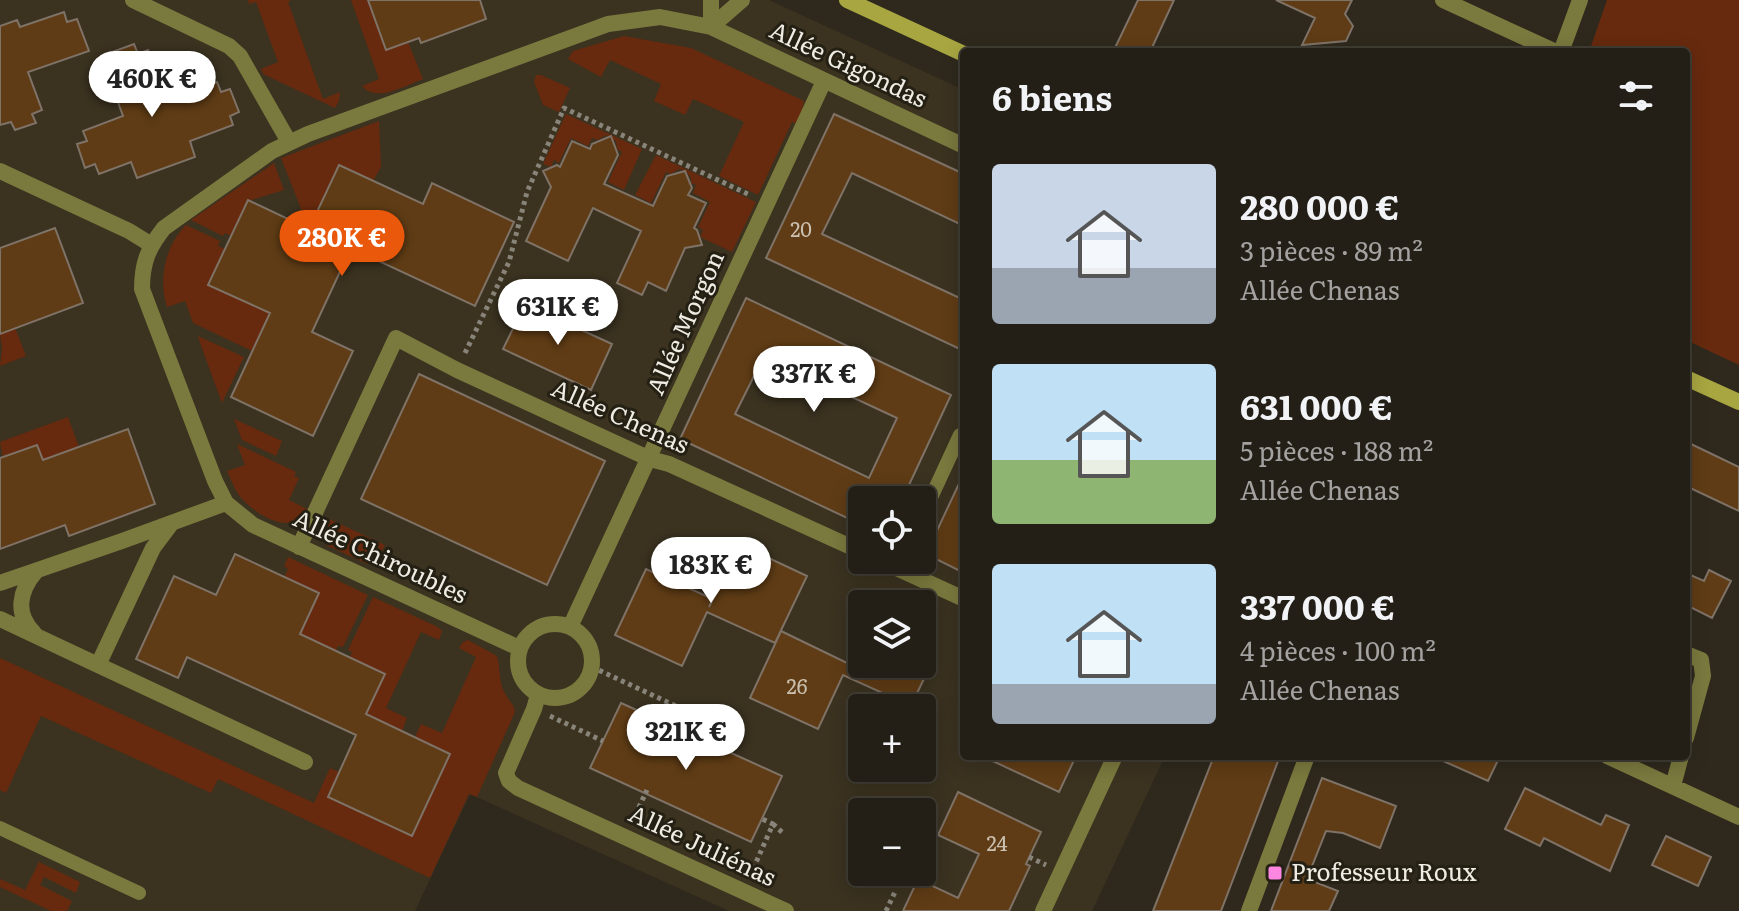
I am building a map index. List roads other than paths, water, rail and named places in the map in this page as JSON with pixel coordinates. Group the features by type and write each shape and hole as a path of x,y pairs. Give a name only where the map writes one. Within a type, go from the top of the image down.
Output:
{"street":[{"path":"133,0 229,46 240,56 289,142"},
{"path":"711,0 711,27"},
{"path":"711,27 742,0"},
{"path":"847,0 960,52"},
{"path":"1443,0 1549,48"},
{"path":"1560,48 1580,0"},
{"name":"Allée Gigondas","path":"150,244 183,213 289,142 608,24 660,17 711,27 960,144"},
{"name":"Allée Morgon","path":"570,627 824,81"},
{"path":"0,171 129,231 150,244"},
{"name":"Allée Chiroubles","path":"150,244 142,266 142,289 226,503 253,525 519,648"},
{"name":"Allée Chenas","path":"299,547 396,338 457,370 650,459 669,464 848,546"},
{"path":"1690,380 1739,402"},
{"path":"0,583 226,503"},
{"path":"98,665 153,548 171,524"},
{"path":"36,571 24,585 21,612 26,625 37,636"},
{"path":"918,574 960,597"},
{"path":"0,619 305,762"},
{"path":"546,625 570,627 588,644 592,655 587,680 578,691 565,697 536,702 519,675 519,648 535,629 546,625"},
{"path":"1690,656 1701,660 1703,676 1690,723"},
{"name":"Allée Juliénas","path":"536,702 506,773 509,781 518,788 786,911"},
{"path":"1043,911 1113,760"},
{"path":"1249,911 1306,760"},
{"path":"1616,760 1739,817"},
{"path":"1673,786 1680,760"}],"lane":[{"path":"936,487 960,435"},
{"path":"0,828 139,893"}],"place":[{"name":"Professeur Roux","path":"1275,873"}]}
